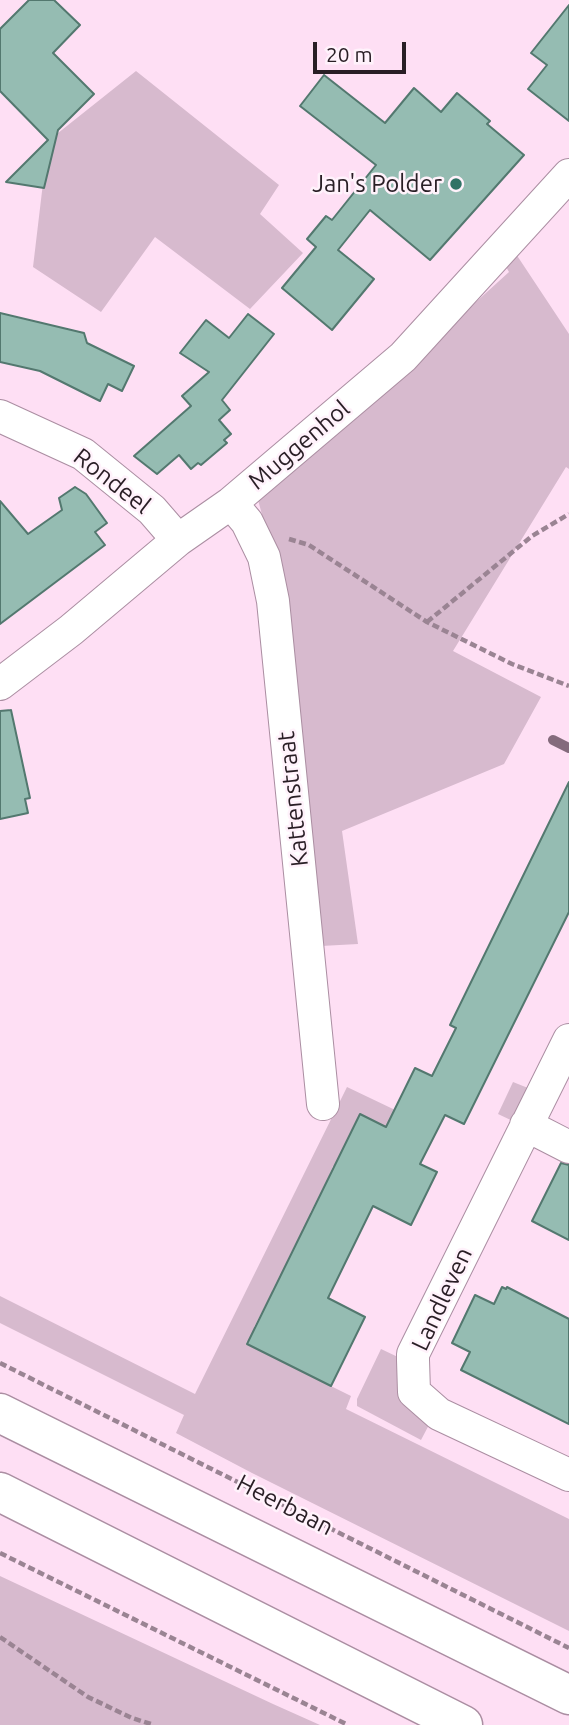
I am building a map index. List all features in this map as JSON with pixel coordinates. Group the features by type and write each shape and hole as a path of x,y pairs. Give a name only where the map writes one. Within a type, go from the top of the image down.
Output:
{"main road":[{"name":"Heerbaan","path":"0,1413 569,1696"},
{"path":"0,1492 463,1725"}],"street":[{"name":"Muggenhol","path":"0,684 71,630 178,540 231,503 403,357 569,175"},
{"name":"Rondeel","path":"0,416 83,454 152,510 178,540"},
{"name":"Kattenstraat","path":"231,503 247,523 264,557 273,601 323,1104"},
{"name":"Landleven","path":"569,1040 413,1354 414,1392 439,1414 569,1475"},
{"path":"526,1125 569,1147"}],"path":[{"path":"427,622 532,536 569,514"},
{"path":"284,537 309,545 427,622 512,664 569,686"},
{"name":"Heerbaan","path":"0,1363 569,1648"},
{"path":"0,1553 348,1725"},
{"path":"0,1637 88,1697 132,1718 154,1725"}],"shaded area":[{"path":"136,71 279,185 260,214 303,253 250,309 155,237 101,312 33,267 48,141"},
{"path":"516,254 569,334 569,469 566,467 453,651 541,697 504,764 342,831 358,944 321,946 283,591 258,500 509,272 505,265"},
{"path":"513,1082 533,1090 517,1123 498,1114"},
{"path":"347,1087 437,1130 428,1148 360,1114 341,1152 341,1169 333,1166 326,1183 332,1186 325,1200 319,1197 310,1213 317,1217 311,1230 303,1228 302,1230 309,1234 302,1247 295,1245 287,1261 293,1264 287,1278 280,1275 272,1291 279,1295 271,1309 265,1306 254,1327 257,1328 254,1344 247,1341 246,1344 351,1396 346,1409 569,1519 569,1631 176,1433 184,1415 0,1323 0,1296 195,1394"},
{"path":"381,1349 400,1358 431,1421 421,1440 357,1406 357,1399"},
{"path":"0,1576 273,1704 320,1725 0,1725"}],"building":[{"path":"29,0 54,0 80,25 53,53 94,94 58,130 44,188 6,182 48,140 0,91 0,29"},
{"path":"569,5 569,121 528,89 547,65 531,53"},
{"path":"324,75 385,123 414,88 441,112 457,93 490,121 487,124 524,155 430,260 370,210 338,250 374,279 332,330 282,288 316,247 307,239 326,216 332,220 376,165 300,106"},
{"path":"0,313 84,333 87,343 134,366 122,391 108,384 100,401 40,371 0,362"},
{"path":"248,314 274,334 222,400 230,410 219,420 231,434 224,440 227,443 201,465 198,463 191,469 179,455 157,474 134,456 191,406 182,396 209,372 180,353 206,320 229,338"},
{"path":"75,487 86,494 107,523 95,532 105,545 0,624 0,501 28,534 62,510 59,498"},
{"path":"11,710 30,798 25,799 28,813 0,819 0,711"},
{"path":"569,782 569,912 464,1124 445,1115 420,1164 437,1172 411,1225 373,1206 328,1298 365,1317 331,1386 247,1344 360,1114 386,1127 415,1068 432,1076 456,1028 450,1025"},
{"path":"561,1163 569,1165 569,1240 532,1221"},
{"path":"502,1287 507,1287 569,1319 569,1424 461,1370 470,1352 452,1343 475,1295 494,1304"}],"waterway":[{"path":"553,740 569,748"}],"place":[{"name":"Jan's Polder","path":"456,184"}]}
